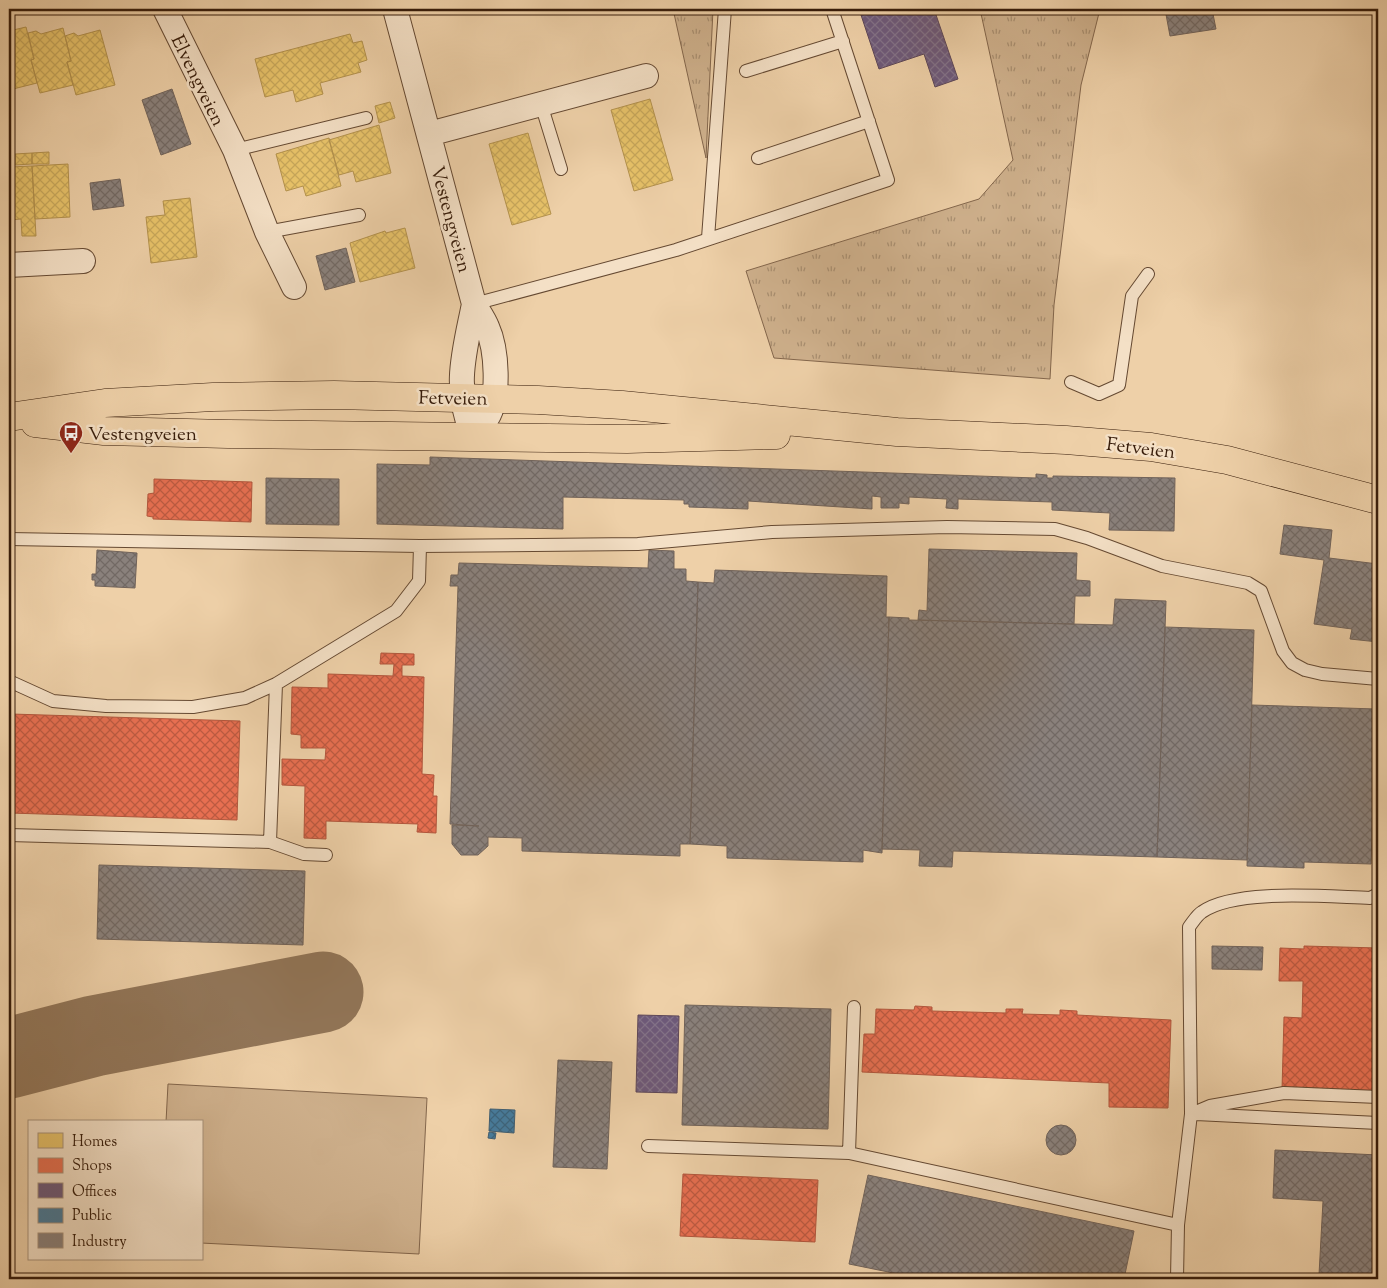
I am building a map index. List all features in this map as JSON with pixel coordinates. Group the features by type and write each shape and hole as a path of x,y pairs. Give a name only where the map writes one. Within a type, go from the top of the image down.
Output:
{"highway":[{"name":"Fetveien","path":"9,419 105,403 213,397 494,398 622,405 898,432 1109,443 1151,447 1227,460 1378,500"},
{"name":"Fetveien","path":"9,419 104,431 627,439 898,432"}],"street":[{"name":"Elvengveien","path":"164,9 234,150 267,232 294,286"},
{"name":"Vestengveien","path":"395,9 474,304 487,327 493,345 495,364 494,398 488,417 473,436"},
{"path":"429,134 646,76"},
{"path":"9,265 83,261"},
{"name":"Vestengveien","path":"473,436 461,398 463,361 474,304"}],"lane":[{"path":"708,238 725,9"},
{"path":"474,304 676,250 888,180 832,9"},
{"path":"746,71 843,41"},
{"path":"541,104 560,169"},
{"path":"234,150 366,118"},
{"path":"758,158 869,120"},
{"path":"267,232 359,215"},
{"path":"1071,382 1099,394 1119,385 1132,296 1148,274"},
{"path":"9,539 420,546 638,544 772,532 937,527 1055,529 1087,538 1162,566 1248,583 1261,591 1283,651 1292,663 1305,670 1322,674 1378,679"},
{"path":"9,682 54,701 116,706 193,707 245,698 276,684 396,611 419,581 420,546"},
{"path":"270,842 276,684"},
{"path":"9,835 270,842 304,854 326,855"},
{"path":"1177,1279 1178,1225 1191,1114 1183,926 1202,912 1222,903 1253,896 1370,898 1378,894"},
{"path":"849,1153 854,1008"},
{"path":"1191,1114 1210,1106 1284,1093 1378,1097"},
{"path":"1191,1114 1378,1123"},
{"path":"648,1146 849,1153 1178,1225"}],"green space":[{"path":"673,9 713,9 706,158"},
{"path":"980,9 1100,9 1081,85 1054,305 1050,379 774,358 746,271 979,199 1013,160"},
{"path":"168,1084 427,1098 419,1254 202,1243 202,1120 166,1120"}],"building: Homes":[{"path":"26,27 34,59 31,60 37,83 9,90 9,31"},
{"path":"63,28 71,61 67,62 73,85 40,93 31,60 34,59 28,33 36,31 41,34"},
{"path":"100,30 115,85 76,95 67,62 71,61 65,36 74,33 78,36"},
{"path":"350,34 353,43 362,41 367,60 358,63 361,72 320,83 323,94 296,102 293,90 265,97 255,59"},
{"path":"650,99 673,180 634,191 611,110"},
{"path":"390,102 395,118 379,123 375,106"},
{"path":"379,125 391,173 356,182 353,171 339,175 329,140"},
{"path":"528,133 551,214 512,225 489,144"},
{"path":"329,138 341,186 306,196 303,186 286,191 276,154"},
{"path":"49,152 49,164 32,164 32,153"},
{"path":"32,153 32,164 15,165 15,154"},
{"path":"68,164 70,217 35,219 32,166"},
{"path":"32,166 36,236 22,236 21,219 9,220 9,167"},
{"path":"190,198 197,257 151,263 146,217 165,215 163,201"},
{"path":"405,228 415,268 360,282 350,243 385,231 386,233"}],"building: Shops":[{"path":"154,479 252,482 251,522 153,519 153,517 147,516 148,494 154,493"},
{"path":"381,653 414,654 414,665 402,665 402,676 424,677 422,774 434,775 433,796 437,796 436,833 417,832 418,824 326,821 326,839 304,838 305,786 282,785 282,759 325,760 326,748 301,748 301,735 291,734 292,687 328,688 328,674 393,676 394,664 380,664"},
{"path":"9,707 12,707 11,714 240,721 237,820 9,813"},
{"path":"1304,946 1378,948 1378,1093 1282,1090 1284,1017 1302,1018 1303,981 1279,981 1280,948 1304,949"},
{"path":"915,1006 932,1007 932,1011 1006,1013 1006,1009 1023,1009 1022,1014 1060,1015 1060,1010 1077,1011 1077,1015 1171,1020 1168,1108 1109,1107 1109,1083 862,1072 864,1034 875,1034 876,1009 914,1010"},
{"path":"683,1174 818,1180 815,1242 680,1236"}],"building: Offices":[{"path":"859,9 934,9 958,79 935,87 924,54 879,69"},
{"path":"638,1015 679,1016 677,1093 636,1092"}],"building: Public":[{"path":"490,1109 515,1110 514,1133 489,1131"},
{"path":"489,1132 496,1133 495,1139 488,1138"}],"building: Industry":[{"path":"1165,9 1212,9 1216,29 1170,36"},
{"path":"172,89 191,144 161,155 142,100"},
{"path":"120,179 124,206 93,210 90,183"},
{"path":"346,248 355,282 325,290 316,256"},
{"path":"430,457 1036,478 1036,474 1047,475 1047,478 1053,478 1053,476 1175,478 1174,531 1109,530 1110,513 1052,510 1052,502 958,499 958,509 946,508 947,499 909,497 909,504 899,503 899,508 881,508 881,497 872,496 872,509 748,501 748,509 689,507 689,504 684,504 684,500 563,497 563,529 377,524 377,464 430,465"},
{"path":"266,478 339,479 339,525 266,524"},
{"path":"1284,525 1332,530 1329,558 1378,564 1378,642 1350,639 1352,629 1314,624 1324,560 1280,554"},
{"path":"929,549 1077,553 1076,580 1090,581 1090,596 1075,596 1074,624 918,620 919,610 927,611"},
{"path":"97,550 137,553 135,588 95,586 92,574 96,574"},
{"path":"649,550 674,551 674,569 686,569 686,581 698,582 690,844 680,844 680,856 522,851 522,838 488,837 488,846 478,855 461,855 452,844 452,825 479,826 450,824 458,586 450,586 451,575 458,575 459,563 648,568"},
{"path":"715,570 887,576 886,617 889,617 882,853 863,850 863,862 727,858 727,846 690,844 698,582 714,583"},
{"path":"1115,599 1166,601 1157,857 953,851 952,867 919,866 920,850 882,849 889,617 909,618 909,620 1113,625"},
{"path":"1165,627 1254,630 1247,860 1157,857"},
{"path":"1252,705 1376,709 1371,864 1304,862 1304,868 1247,866"},
{"path":"99,865 305,871 303,945 97,939"},
{"path":"1212,946 1263,947 1262,970 1212,969"},
{"path":"685,1005 831,1009 828,1129 682,1125"},
{"path":"558,1060 612,1062 607,1169 553,1167"},
{"path":"1061,1125 1072,1129 1076,1140 1072,1151 1061,1155 1050,1151 1046,1140 1050,1129"},
{"path":"1275,1150 1378,1155 1378,1278 1319,1275 1323,1201 1273,1198"},
{"path":"868,1175 1134,1231 1124,1279 923,1279 849,1264"}],"taxiway":[{"path":"9,1058 94,1036 323,992"}],"place":[{"name":"Vestengveien","path":"71,454"}]}
